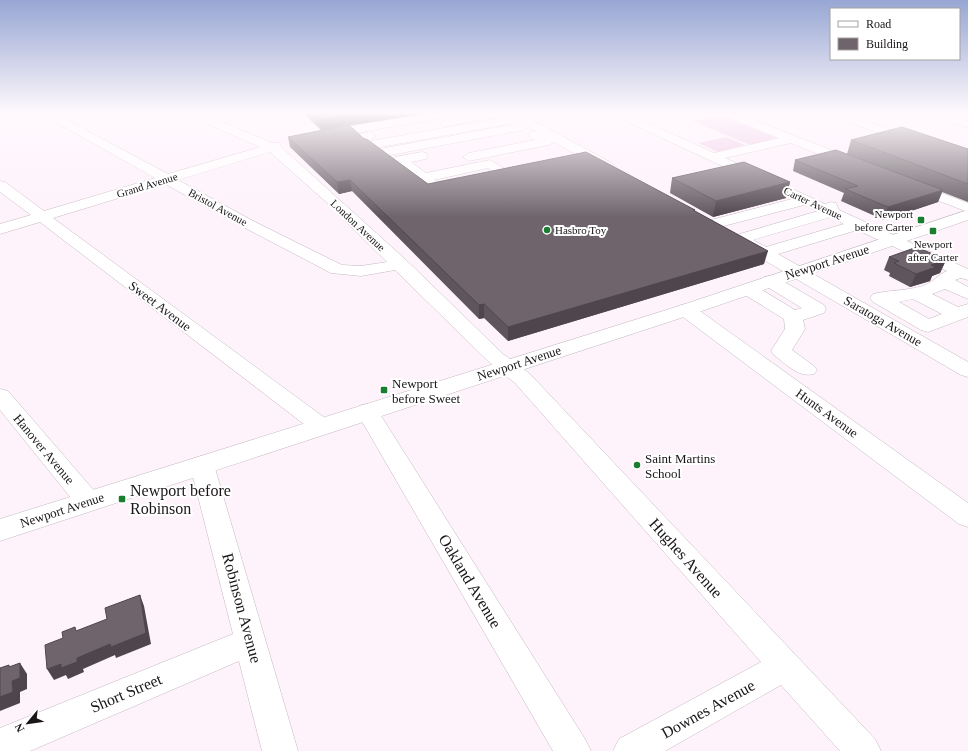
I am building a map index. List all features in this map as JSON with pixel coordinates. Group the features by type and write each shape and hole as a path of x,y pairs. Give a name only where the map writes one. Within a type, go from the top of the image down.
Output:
{"main road":[{"name":"Newport Avenue","path":"0,530 507,366 686,310 968,215"}],"street":[{"name":"Bristol Avenue","path":"108,147 252,226 337,269 348,272 363,271 400,264"},
{"name":"Grand Avenue","path":"0,229 271,147"},
{"name":"London Avenue","path":"271,147 330,198 507,366"},
{"path":"453,147 456,151 477,155 517,147"},
{"path":"467,147 411,168 434,187 479,178"},
{"path":"385,152 456,151 475,147"},
{"path":"560,147 573,155 622,174"},
{"name":"Carter Avenue","path":"691,147 895,240 964,274"},
{"path":"719,160 764,147"},
{"path":"812,147 865,168"},
{"path":"930,147 968,160"},
{"path":"477,155 503,173 540,165"},
{"path":"423,178 490,164 573,155"},
{"path":"719,160 741,158 820,192 829,198 832,212 739,239"},
{"path":"902,182 968,208"},
{"name":"Sweet Avenue","path":"0,185 320,426"},
{"path":"712,224 806,200"},
{"name":"Saratoga Avenue","path":"698,216 844,298 968,371"},
{"path":"764,253 859,224"},
{"path":"844,298 879,298 915,293 945,282 946,278 964,274"},
{"path":"770,281 817,309 793,317"},
{"path":"945,282 968,294"},
{"path":"748,289 793,317 795,329 781,351 807,370"},
{"path":"915,293 963,312"},
{"path":"879,298 928,326"},
{"name":"Hunts Avenue","path":"686,310 968,517"},
{"path":"906,334 963,312"},
{"name":"Hughes Avenue","path":"507,366 522,378 863,751"},
{"name":"Hanover Avenue","path":"0,396 88,501"},
{"name":"Oakland Avenue","path":"367,411 573,751"},
{"name":"Robinson Avenue","path":"202,465 280,751"},
{"name":"Short Street","path":"0,746 251,641"},
{"name":"Downes Avenue","path":"631,751 785,666"}],"shaded area":[{"path":"707,147 737,147 718,152"}],"building":[{"name":"Hasbro Toy","path":"299,147 378,147 428,184 586,152 768,251 508,327 484,304 479,305 350,180 337,182"},
{"path":"870,147 962,147 968,149 968,184"},
{"path":"836,150 943,190 888,207 845,189 858,186 795,160"},
{"path":"744,162 790,182 716,201 672,178"},
{"path":"917,247 946,260 931,265 936,267 916,274 894,263 899,261 889,257"},
{"path":"140,595 146,633 111,647 110,644 77,658 77,662 61,668 61,664 47,669 45,645 63,638 62,632 75,627 76,631 107,619 105,608"},
{"path":"20,663 20,678 12,681 13,692 0,697 0,668 9,665 9,667"}],"place":[{"name":"Newport before Carter","path":"921,220"},
{"name":"Hasbro Toy","path":"547,230"},
{"name":"Newport after Carter","path":"933,231"},
{"name":"Newport before Sweet","path":"384,390"},
{"name":"Saint Martins School","path":"637,465"},
{"name":"Newport before Robinson","path":"122,499"}]}
